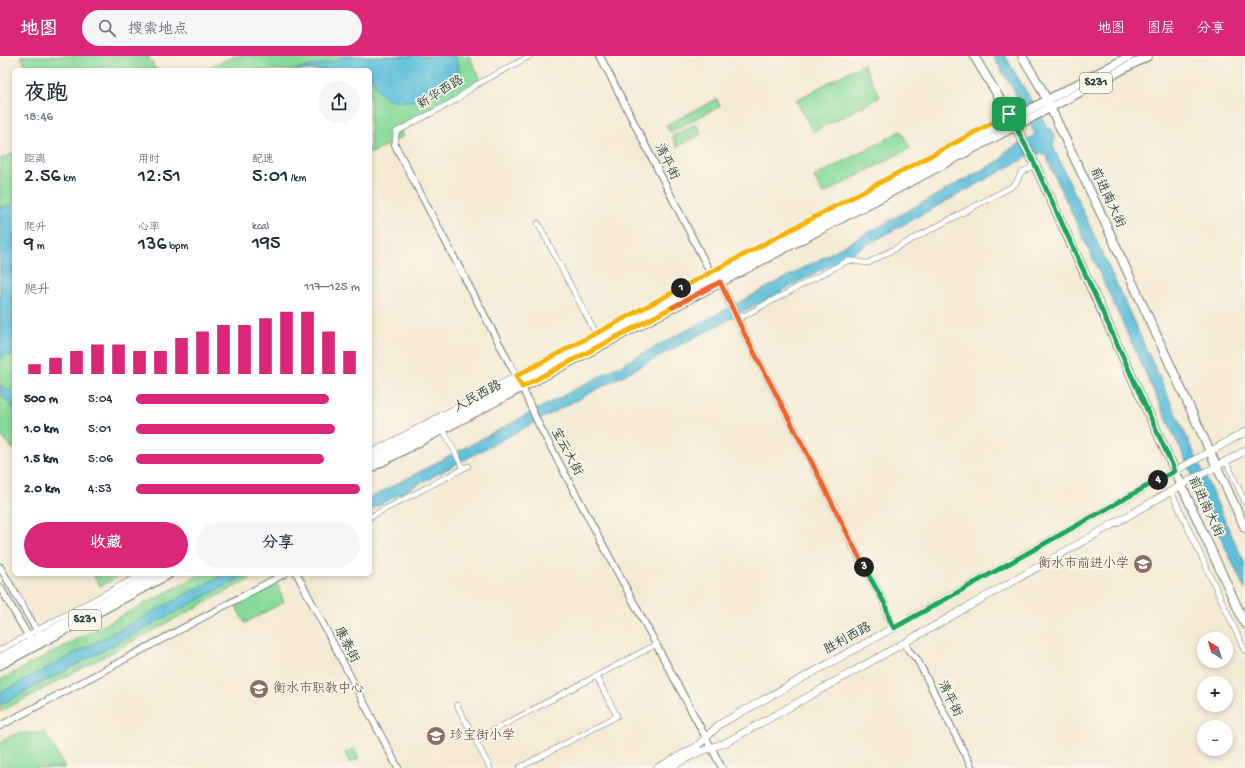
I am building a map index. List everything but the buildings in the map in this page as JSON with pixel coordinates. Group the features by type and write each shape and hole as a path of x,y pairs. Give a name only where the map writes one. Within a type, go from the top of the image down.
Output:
{"main road":[{"name":"前进南大街","path":"974,56 1015,120 1021,138 1185,483 1245,624"},
{"name":"前进南大街","path":"1022,56 1109,230 1245,528"},
{"name":"人民西路","path":"1046,105 1130,56"},
{"name":"人民西路","path":"372,459 1015,120 1148,56"},
{"name":"人民西路","path":"372,467 443,429 597,336 714,278"},
{"name":"胜利西路","path":"657,768 696,747 720,724 1245,432"},
{"path":"668,768 697,753 727,742 905,643 1206,471 1245,451"},
{"name":"S231","path":"0,658 38,633 151,576"},
{"name":"S231","path":"0,665 165,576"}],"street":[{"name":"新华西路","path":"396,145 396,132 456,100 474,86 530,56"},
{"name":"清平街","path":"600,56 714,278 730,302 813,464 858,556 885,604 890,621 894,628"},
{"name":"宝云大街","path":"396,145 519,382 531,410 722,768"},
{"path":"737,318 847,261 854,260 861,263 868,263 1011,187 1016,183 1021,173 1034,164"},
{"path":"538,223 597,336"},
{"path":"372,452 519,382"},
{"path":"372,516 464,466 443,429"},
{"path":"1226,461 1245,502"},
{"path":"1171,491 1245,651"},
{"path":"0,567 38,633 138,576"},
{"path":"0,726 280,576"},
{"name":"康泰街","path":"298,576 398,768"},
{"path":"0,587 29,638 0,650"},
{"name":"清平街","path":"905,643 910,652 917,659 972,768"},
{"path":"475,740 656,644"},
{"path":"519,768 617,716 596,676"},
{"path":"456,705 490,768"}],"green space":[{"path":"21,56 148,56 155,68 27,68"},
{"path":"235,56 469,56 483,83 400,126 402,137 372,153 372,68 207,68"},
{"path":"863,64 880,97 813,132 796,100"},
{"path":"717,99 720,106 670,132 666,125"},
{"path":"696,124 702,134 677,147 672,136"},
{"path":"901,131 910,148 823,194 814,177"},
{"path":"12,154 12,448 0,435 0,159"},
{"path":"94,576 119,576 100,586"},
{"path":"197,576 220,576 0,693 0,680"},
{"path":"243,576 255,576 0,712 0,705"},
{"path":"277,584 284,602 245,623 236,607"},
{"path":"44,731 65,768 0,768 0,744 3,741 16,734 38,733"},
{"path":"354,749 359,758 350,763 345,753"}],"water":[{"path":"345,56 454,56 459,67 456,77 448,86 436,94 423,99 396,101 384,97 380,92 372,79 372,68 304,68 339,59"},
{"path":"993,56 1005,56 1048,128 1052,129 1055,137 1053,146 1245,564 1245,590 1048,161 1048,156 1035,153 795,284 372,509 372,497 800,270 1002,159 1005,152 1035,135 1017,96"},
{"path":"12,205 12,354 4,356 0,359 0,208"},
{"path":"0,385 12,393 12,407 0,393"},
{"path":"220,576 243,576 0,705 0,693"}],"place":[{"name":"衡水市前进小学","path":"1143,564"},
{"name":"衡水市职教中心","path":"259,689"},
{"name":"珍宝街小学","path":"436,736"}],"route":[{"path":"1009,114 1030,154 1175,471 894,628 888,616 885,604 858,556 810,459 744,333 720,282 522,387 516,376 1009,114"}]}
